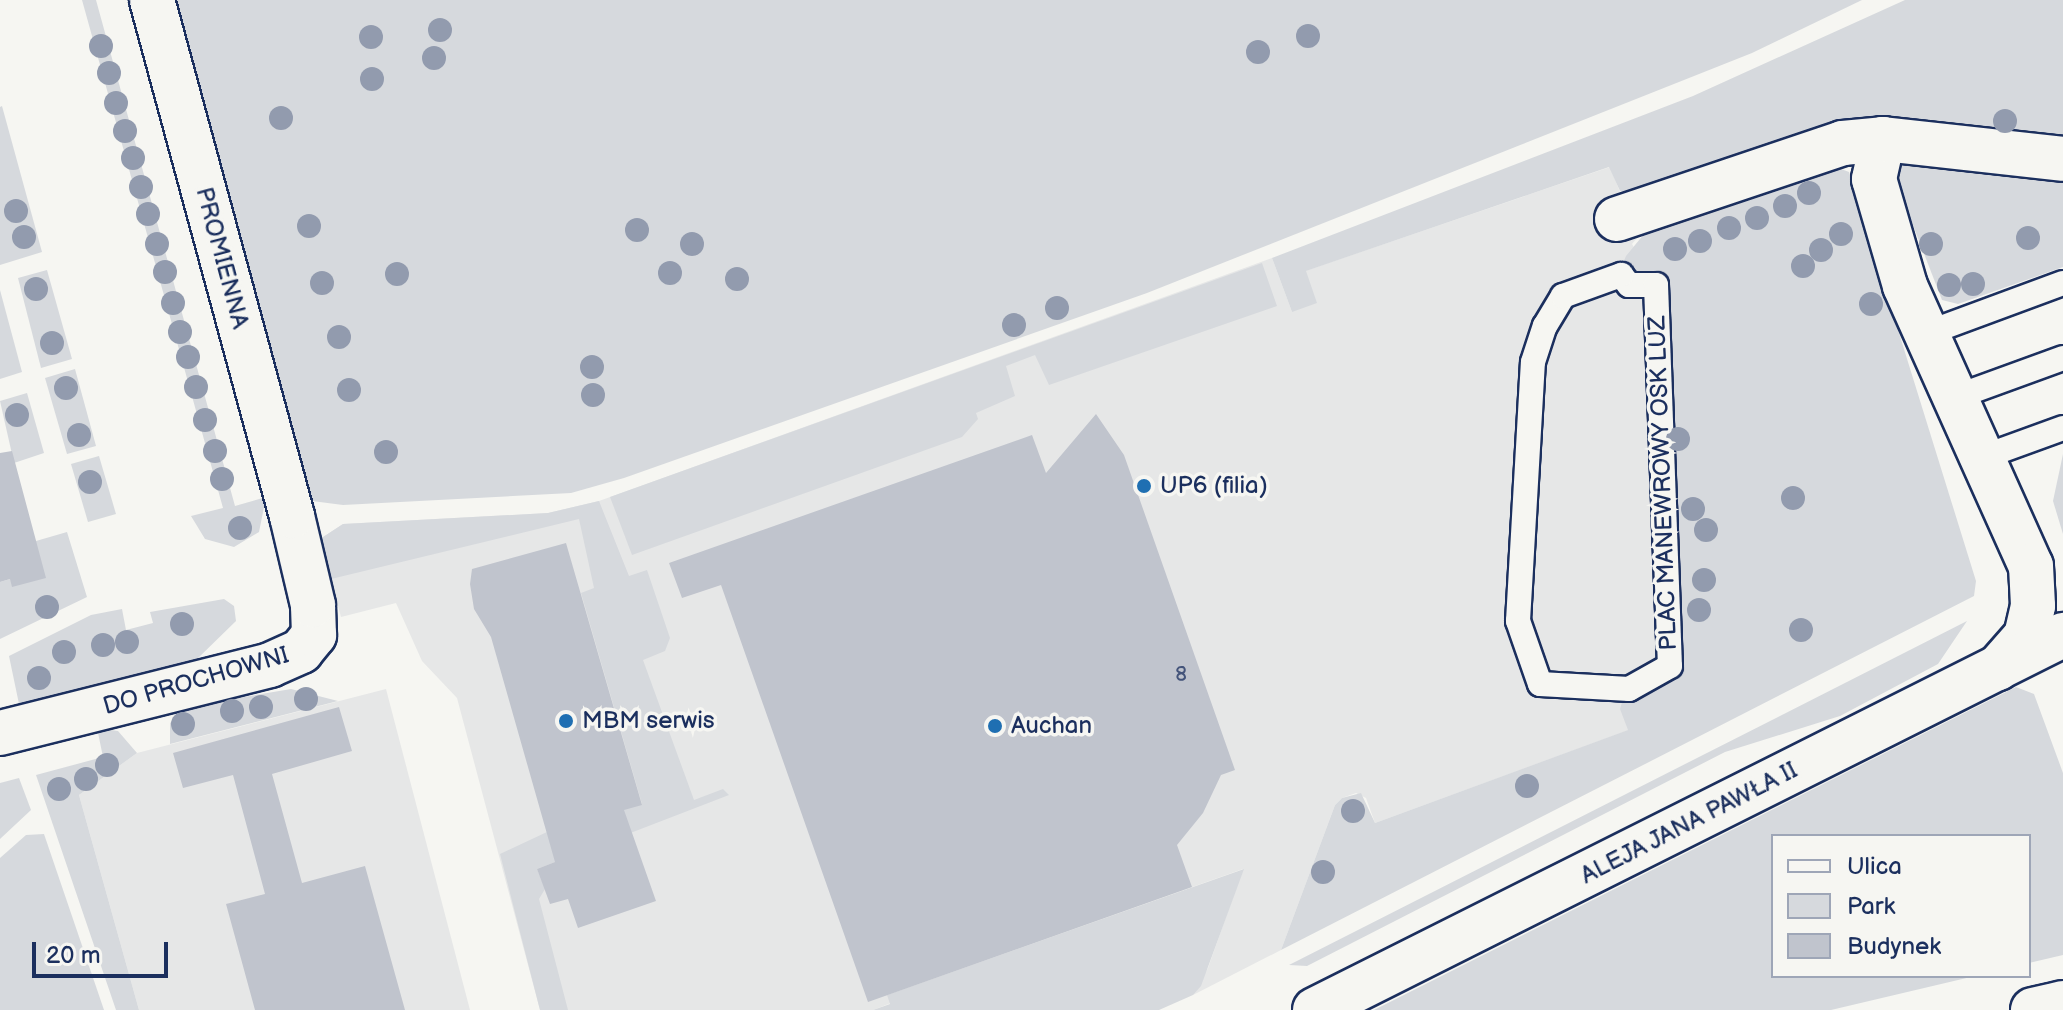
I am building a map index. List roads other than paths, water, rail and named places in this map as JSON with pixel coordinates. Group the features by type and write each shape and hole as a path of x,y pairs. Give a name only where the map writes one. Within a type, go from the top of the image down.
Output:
{"street":[{"name":"PROMIENNA","path":"152,0 292,516"},
{"path":"1617,219 1843,143 1883,139 2063,159"},
{"path":"1883,139 1874,179 1925,334 1986,456 2031,566 2033,606 2026,636 1998,668"},
{"name":"DO PROCHOWNI","path":"0,733 270,665 301,651 314,635 313,605 292,516"},
{"path":"2031,566 2063,598"},
{"name":"ALEJA JANA PAWŁA II","path":"1315,1010 2063,635"},
{"path":"2033,1010 2063,1003"}],"lane":[{"name":"PLAC MANEWROWY OSK LUZ","path":"1621,275 1629,285 1656,285 1670,666 1629,689 1540,684 1518,621 1533,362 1545,326 1563,296 1621,275"},
{"path":"1925,334 2063,283"},
{"path":"1956,397 2063,358"},
{"path":"1986,456 2063,428"}],"place":[{"name":"UP6 (filia)","path":"1144,486"},
{"name":"MBM serwis","path":"566,721"},
{"name":"Auchan","path":"995,726"}]}
